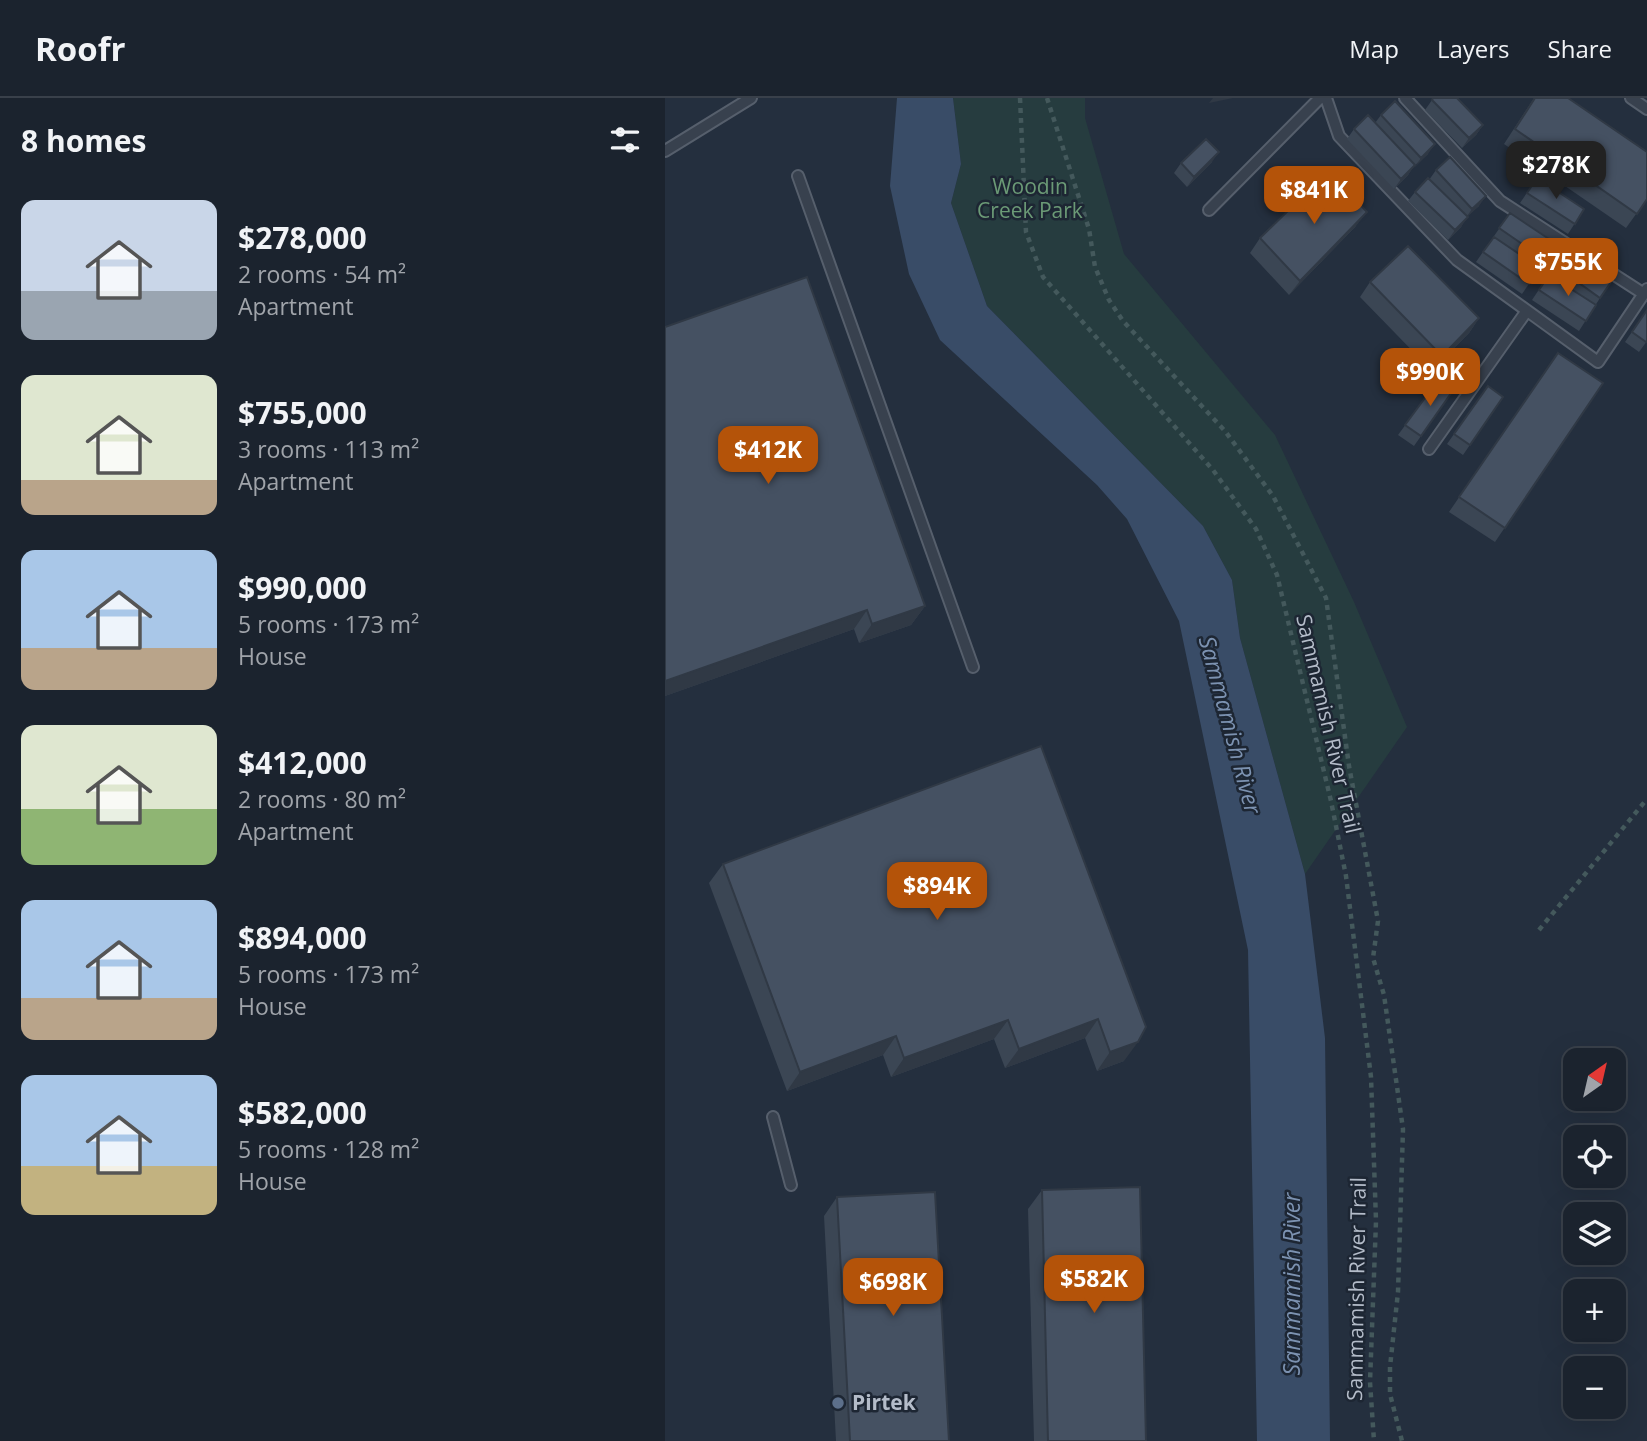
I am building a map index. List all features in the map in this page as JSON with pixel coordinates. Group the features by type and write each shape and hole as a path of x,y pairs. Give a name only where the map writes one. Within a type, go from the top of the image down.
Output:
{"lane":[{"path":"665,151 751,98"},
{"path":"1209,210 1323,98 1339,136 1457,260 1598,362 1645,292 1500,201 1405,98"},
{"path":"1631,98 1647,109"},
{"path":"798,176 973,667"},
{"path":"1429,449 1526,312"},
{"path":"773,1117 791,1185"}],"path":[{"name":"Sammamish River Trail","path":"1020,98 1025,232 1043,276 1213,470 1257,529 1277,575 1331,801 1346,876 1371,1077 1377,1221 1370,1382 1374,1441"},
{"path":"1047,98 1089,229 1095,267 1109,300 1123,321 1225,431 1273,496 1326,598 1349,766 1378,921 1373,958 1384,995 1402,1129 1398,1292 1390,1394 1402,1441"},
{"path":"1539,930 1647,799"}],"green space":[{"name":"Woodin Creek Park","path":"953,98 1085,98 1085,118 1124,254 1275,435 1354,602 1407,727 1305,874 1240,638 1232,580 1203,526 987,306 951,203 961,164"}],"water":[{"name":"Sammamish River","path":"897,98 953,98 961,164 951,203 987,306 1203,526 1232,580 1240,638 1305,874 1325,1038 1330,1441 1257,1441 1248,950 1179,621 1127,519 1097,485 940,340 909,274 890,186"}],"building":[{"path":"1433,98 1457,98 1483,125 1469,138"},
{"path":"1535,98 1568,98 1647,152 1647,199 1637,214 1515,129"},
{"path":"1395,101 1435,144 1421,158 1381,115"},
{"path":"1368,115 1415,165 1401,179 1354,129"},
{"path":"1206,139 1219,152 1194,177 1181,163"},
{"path":"1450,157 1486,196 1472,209 1436,170"},
{"path":"1329,171 1367,212 1300,281 1260,238"},
{"path":"1428,178 1468,217 1455,230 1415,192"},
{"path":"1537,178 1584,209 1575,224 1527,193"},
{"path":"1510,213 1555,243 1544,259 1499,228"},
{"path":"1494,237 1540,268 1529,284 1483,252"},
{"path":"1408,246 1479,318 1442,356 1370,282"},
{"path":"1565,250 1611,282 1600,298 1554,265"},
{"path":"1549,275 1596,305 1586,321 1539,290"},
{"path":"807,277 925,606 872,624 867,610 665,681 665,327"},
{"path":"1647,310 1647,341 1646,342 1632,332"},
{"path":"1558,353 1603,383 1505,528 1459,497"},
{"path":"1439,379 1454,389 1421,436 1405,425"},
{"path":"1488,386 1503,397 1470,445 1454,434"},
{"path":"1041,746 1146,1027 1138,1042 1110,1052 1098,1019 1019,1049 1008,1020 904,1058 896,1036 800,1072 723,864"},
{"path":"1140,1187 1146,1441 1048,1441 1042,1190"},
{"path":"935,1192 949,1441 850,1441 837,1197"}],"place":[{"name":"Pirtek","path":"838,1403"}]}
